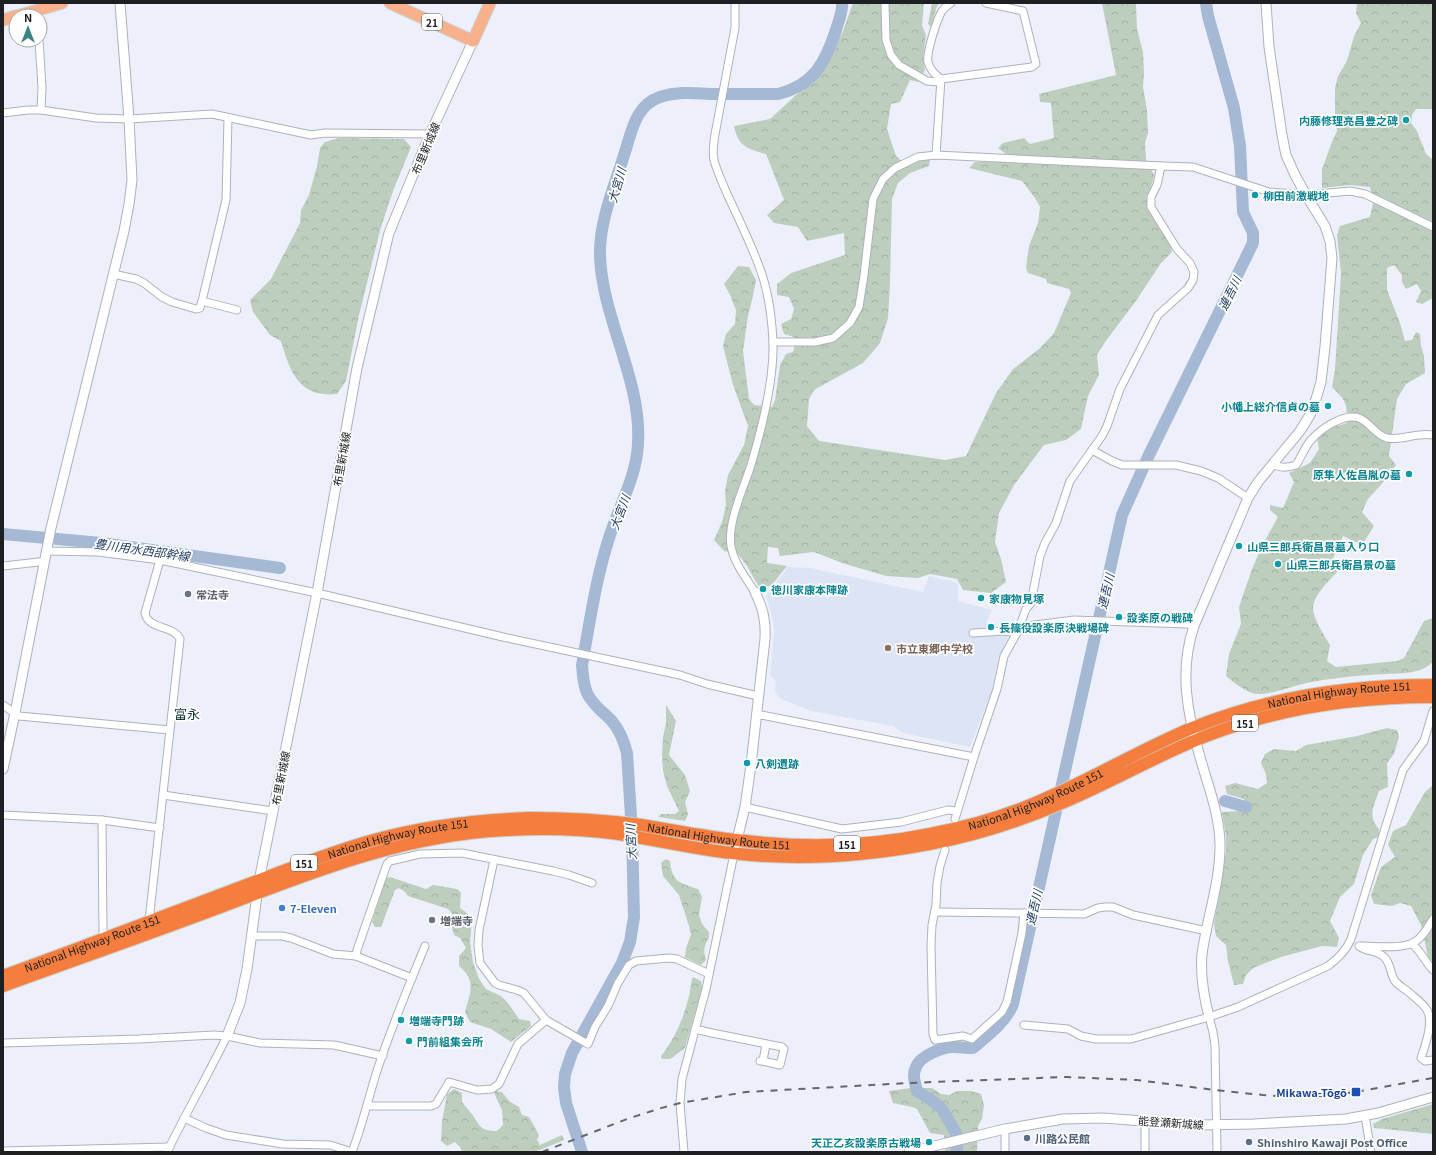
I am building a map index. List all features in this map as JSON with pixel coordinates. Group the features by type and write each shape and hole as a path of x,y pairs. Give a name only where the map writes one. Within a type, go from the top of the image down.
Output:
{"highway":[{"name":"National Highway Route 151","path":"3,976 149,921 258,887 282,883 392,848 424,840 460,833 501,830 619,828 640,825 737,840 779,843 842,844 897,840 931,834 1048,803 1071,799 1194,734 1240,712 1279,701 1314,694 1350,689 1433,685"},
{"name":"National Highway Route 151","path":"619,828 641,838 753,856 827,857 881,852 962,837 988,830 1048,803 1073,786 1134,755 1194,734 1316,706 1392,697 1433,697"},
{"name":"National Highway Route 151","path":"3,986 126,942 258,887"}],"main road":[{"path":"48,9 62,3"},
{"name":"21","path":"390,3 473,41"},
{"path":"473,41 490,3"}],"street":[{"path":"3,769 51,528 124,231 131,186 131,151 120,3"},
{"path":"684,1152 680,1103 682,1079 709,974 745,807 766,625 762,606 734,558 731,546 731,533 735,514 759,440 769,393 773,342 768,302 761,271 719,176 714,159 714,144 735,28 735,3"},
{"path":"885,3 886,40 891,55 899,65 927,81 1032,67 1036,64 1023,11 986,3"},
{"path":"936,156 941,80 933,72 928,61 928,54 942,10 951,3"},
{"path":"1217,1152 1215,1046 1205,1001 1202,975 1202,955 1218,871 1220,845 1217,814 1186,701 1185,671 1190,638 1194,626 1248,498 1258,482 1300,431 1310,415 1316,399 1322,375 1332,258 1330,241 1325,226 1295,175 1286,155 1269,47 1266,3"},
{"name":"布里新城線","path":"227,1036 240,1003 247,969 258,887 317,593 357,368 389,233 430,134 473,41"},
{"path":"40,48 42,88 41,110"},
{"path":"3,113 41,110 96,118 129,119 212,114 311,135 324,133 430,134"},
{"path":"113,274 136,279 172,302 196,310 200,308 226,200 228,118"},
{"path":"773,342 815,342 833,338 850,323 859,307 873,199 883,179 895,168 918,157 936,156 1193,167 1269,192 1306,195 1355,191 1365,194 1433,227"},
{"path":"955,819 997,689 1004,656 1017,633 1023,615 1031,603 1040,556 1056,522 1070,481 1102,436 1120,389 1158,315 1188,288 1193,280 1194,272 1190,263 1176,249 1151,207 1151,197 1157,185 1160,166"},
{"path":"202,301 237,310"},
{"path":"1272,464 1279,468 1287,468 1296,465 1313,438 1340,420 1349,418 1358,418 1377,433 1385,437 1395,439 1417,435 1433,435"},
{"path":"1092,450 1122,465 1176,465 1201,471 1218,478 1248,498"},
{"path":"47,547 160,560 317,593 590,656 680,675 707,684 758,696"},
{"path":"149,921 180,639 176,634 149,621 145,612 160,560"},
{"path":"3,566 44,562"},
{"path":"1020,625 1027,626 1074,620 1104,620 1187,624 1194,626"},
{"path":"973,633 1004,631 1017,633"},
{"path":"3,705 19,716 170,730"},
{"path":"1024,1025 1068,1029 1081,1036 1096,1039 1131,1039 1209,1017 1268,994 1328,966 1338,958 1349,944 1403,770 1424,742 1433,712"},
{"path":"756,714 974,757"},
{"path":"163,795 273,811"},
{"path":"745,807 842,829 901,822 948,810 958,811"},
{"path":"3,815 102,820 160,828"},
{"path":"102,820 103,934 107,938"},
{"path":"945,850 937,883 935,912 932,925 932,1034 935,1040 963,1036 972,1039 1002,1012 1007,1002 1013,980 1025,913"},
{"path":"356,956 356,950 387,864 390,861 420,854 452,852 462,853 553,871 592,883"},
{"path":"494,860 480,930 478,945 480,963 496,983 524,993 546,1020 574,1037 588,1044 595,1027 608,1006 618,983 629,965 636,961 669,958 678,959 709,974"},
{"path":"935,912 1084,914 1098,908 1113,907 1133,915 1206,931"},
{"path":"1349,944 1359,946 1401,947 1412,944 1422,935 1433,919"},
{"path":"251,935 282,936 291,938 333,954 356,956 412,978"},
{"path":"1412,944 1433,970"},
{"path":"184,1118 226,1135 283,1144 330,1145 352,1152 362,1127 396,1018 426,946"},
{"path":"1359,946 1365,950 1384,957 1388,961 1395,981 1428,1011 1430,1016 1429,1024 1421,1058 1425,1061 1433,1060"},
{"path":"368,1106 431,1106 436,1104 449,1082 477,1090 492,1089 499,1084 518,1044 546,1020"},
{"path":"695,1029 782,1047 784,1049 780,1065 762,1061 766,1044"},
{"path":"3,1043 214,1035 227,1036 260,1043 334,1045 383,1056"},
{"path":"3,1151 168,1149 227,1036"},
{"name":"能登瀬新城線","path":"909,1152 1005,1129 1043,1122 1080,1118 1145,1120 1217,1125 1346,1119 1364,1116 1433,1097"},
{"path":"1364,1116 1371,1152"},
{"path":"1145,1120 1145,1152"},
{"path":"1005,1129 1005,1152"}],"shaded area":[{"name":"市立東郷中学校","path":"788,567 810,568 923,592 929,576 958,583 958,601 992,610 987,620 987,634 1003,633 1009,638 998,658 992,690 970,747 903,733 893,726 811,711 781,699 775,692 776,680 770,676 774,632 773,621 766,596"}],"green space":[{"path":"853,3 924,3 922,25 926,35 923,58 925,70 918,82 910,80 900,102 891,104 887,129 896,156 907,166 921,160 930,159 929,166 910,173 898,183 892,199 888,318 880,343 863,363 814,390 809,399 807,426 819,441 945,460 966,456 996,393 1013,369 1040,348 1054,333 1071,293 1069,289 1047,283 1046,279 1028,273 1026,268 1029,246 1038,223 1040,207 1022,181 969,168 975,162 1003,162 1006,154 998,148 1003,143 1024,138 1030,144 1054,138 1051,103 1040,102 1039,94 1116,75 1102,3 1136,3 1137,29 1143,52 1143,87 1147,110 1148,133 1145,143 1146,159 1154,175 1149,197 1169,240 1172,252 1161,263 1097,355 1099,375 1088,396 1081,429 1066,440 1044,445 1014,485 999,513 995,542 1001,559 1006,582 991,593 963,590 957,579 930,574 918,578 886,576 842,563 814,552 780,556 778,548 768,547 767,563 787,566 771,586 759,587 738,554 724,551 714,540 722,522 726,505 725,491 728,475 744,445 748,426 733,385 723,346 726,334 735,324 736,310 724,284 738,266 749,267 756,280 748,316 743,351 749,399 754,405 772,407 775,400 780,365 786,354 793,352 794,349 794,337 784,334 781,324 791,319 794,309 789,297 777,295 777,284 791,273 845,255 844,233 807,241 798,227 774,223 767,215 784,200 766,154 744,146 738,138 734,126 770,119 824,69 843,31"},
{"path":"932,3 941,3 937,6 931,27 928,24"},
{"path":"1357,3 1433,3 1433,109 1416,109 1412,115 1411,123 1417,131 1426,154 1433,160 1433,298 1422,304 1416,302 1421,291 1417,284 1406,289 1402,282 1402,275 1394,265 1387,268 1387,290 1400,323 1405,341 1412,340 1416,332 1420,334 1425,373 1406,384 1397,399 1389,456 1396,465 1388,477 1368,499 1362,512 1374,526 1362,545 1343,536 1333,558 1337,572 1320,592 1313,607 1317,622 1330,645 1327,661 1336,667 1397,661 1404,658 1424,621 1433,618 1433,662 1423,669 1412,672 1334,678 1302,684 1270,693 1255,694 1242,688 1226,676 1229,654 1241,624 1239,607 1252,569 1263,544 1278,517 1270,510 1270,505 1283,508 1294,482 1289,473 1310,463 1319,449 1317,438 1334,427 1347,423 1347,410 1345,402 1332,387 1335,369 1341,273 1337,235 1340,226 1370,217 1373,203 1370,187 1349,185 1322,188 1322,169 1337,131 1335,116 1335,88 1338,76 1347,61 1354,36 1361,23 1356,13"},
{"path":"339,138 404,139 411,147 393,191 381,227 359,315 346,381 337,394 324,394 313,392 298,381 288,363 281,341 270,335 253,312 250,300 271,279 300,223 301,210 309,195 320,148 325,142"},
{"path":"666,705 676,721 669,755 685,775 690,791 685,802 688,814 685,821 658,817 661,814 675,814 679,811 667,786 663,771 662,754 666,723"},
{"path":"1387,728 1397,730 1399,737 1394,754 1387,763 1388,787 1379,791 1372,815 1375,824 1379,829 1379,837 1373,839 1363,855 1354,884 1340,897 1330,921 1339,938 1337,947 1322,946 1281,957 1253,968 1246,975 1243,984 1234,985 1226,945 1216,936 1214,924 1226,852 1226,837 1222,812 1241,811 1249,806 1244,799 1227,794 1225,786 1235,783 1258,789 1267,783 1266,774 1261,763 1265,754 1274,749 1296,751 1306,745 1357,736"},
{"path":"1433,785 1433,962 1428,957 1421,925 1411,906 1400,903 1392,906 1374,904 1371,895 1381,867 1395,857 1388,845 1393,831 1406,825 1425,792"},
{"path":"666,859 670,861 675,878 686,885 698,889 702,897 699,915 702,924 709,932 709,938 704,948 706,960 701,965 685,957 686,948 691,935 679,895 663,876 661,863"},
{"path":"390,877 426,889 433,885 457,889 461,893 460,908 467,913 472,921 470,942 473,962 479,979 486,989 501,996 508,1003 519,1019 530,1021 531,1026 511,1042 491,1029 470,1022 465,1012 471,987 465,971 459,966 459,956 466,948 460,938 454,935 452,928 453,915 448,909 408,896 399,888 395,890 381,927 375,927 372,922 386,878"},
{"path":"693,977 701,981 702,988 685,1048 670,1059 662,1059 661,1056 671,1042 682,1020 690,994"},
{"path":"910,1088 932,1088 941,1094 949,1095 957,1091 971,1091 981,1094 984,1105 982,1119 978,1126 977,1152 945,1152 944,1135 930,1133 917,1109 893,1103 889,1091"},
{"path":"454,1089 462,1093 462,1102 478,1124 486,1130 497,1131 503,1125 502,1110 495,1095 495,1091 502,1092 509,1101 519,1107 522,1115 529,1117 539,1135 537,1140 540,1145 562,1135 564,1140 532,1152 462,1152 460,1147 455,1142 447,1146 441,1141 442,1122 447,1094"},
{"path":"1433,1104 1433,1134 1374,1128 1373,1124 1382,1119"}],"waterway":[{"name":"大宮川","path":"582,1152 566,1103 564,1087 565,1074 572,1053 622,963 630,942 634,917 632,832 627,753 617,728 596,706 586,692 582,665 594,599 605,551 635,467 638,443 638,420 634,396 607,303 602,279 600,243 605,216 633,127 636,119 645,106 660,97 673,94 778,94 801,85 816,71 827,53 840,17 842,3"},
{"name":"連吾川","path":"957,1152 956,1133 942,1109 917,1091 914,1073 918,1063 922,1059 938,1050 949,1047 973,1048 1001,1023 1010,1011 1013,1004 1122,515 1148,457 1253,243 1253,233 1243,212 1240,146 1234,108 1208,16 1206,3"},
{"name":"豊川用水西部幹線","path":"3,534 101,543 280,568"},
{"name":"豊川用水西部幹線","path":"1225,801 1246,807"}],"railway":[{"path":"542,1152 627,1119 658,1109 680,1103 746,1092 908,1083 1066,1077 1137,1080 1215,1090 1295,1097 1356,1092 1433,1078"}],"place":[{"name":"内藤修理亮昌豊之碑","path":"1406,120"},
{"name":"柳田前激戦地","path":"1255,195"},
{"name":"小幡上総介信貞の墓","path":"1328,406"},
{"name":"原隼人佐昌胤の墓","path":"1409,474"},
{"name":"山県三郎兵衛昌景墓入り口","path":"1239,546"},
{"name":"山県三郎兵衛昌景の墓","path":"1278,564"},
{"name":"徳川家康本陣跡","path":"763,589"},
{"name":"常法寺","path":"188,594"},
{"name":"家康物見塚","path":"981,598"},
{"name":"設楽原の戦碑","path":"1119,617"},
{"name":"長篠役設楽原決戦場碑","path":"991,627"},
{"name":"市立東郷中学校","path":"888,648"},
{"name":"八剣遺跡","path":"747,763"},
{"name":"7-Eleven","path":"282,908"},
{"name":"増端寺","path":"432,920"},
{"name":"増端寺門跡","path":"401,1020"},
{"name":"門前組集会所","path":"409,1041"},
{"name":"Mikawa-Tōgō","path":"1356,1092"},
{"name":"川路公民館","path":"1027,1138"},
{"name":"天正乙亥設楽原古戦場","path":"929,1142"},
{"name":"Shinshiro Kawaji Post Office","path":"1249,1142"}],"district":[{"name":"富永","path":"187,713"}]}
